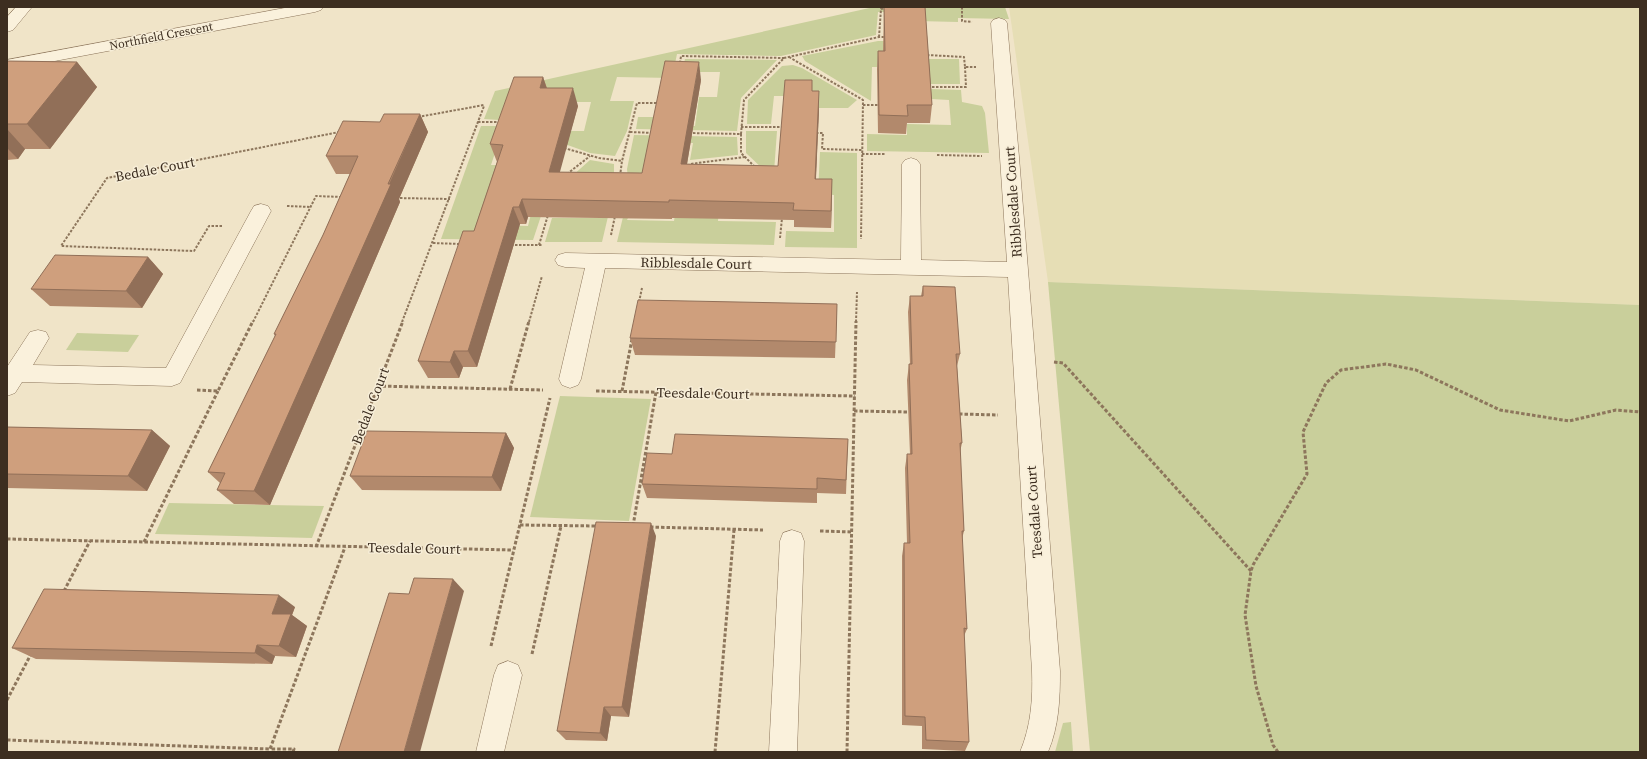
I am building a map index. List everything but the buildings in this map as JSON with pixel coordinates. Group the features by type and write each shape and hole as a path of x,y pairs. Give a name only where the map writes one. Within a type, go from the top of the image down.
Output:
{"street":[{"path":"7,27 24,7"},
{"name":"Northfield Crescent","path":"7,65 315,7"},
{"name":"Ribblesdale Court","path":"565,260 1018,270 999,23"},
{"path":"910,164 911,268"},
{"path":"11,380 172,377 261,211"},
{"path":"570,379 602,261"},
{"name":"Teesdale Court","path":"1018,270 1047,698 1045,716 1039,740 1034,752"},
{"path":"11,380 38,338"},
{"path":"783,752 804,536"},
{"path":"490,752 508,675"}],"path":[{"path":"879,37 881,9 893,7"},
{"path":"678,69 681,56 784,58 879,37 892,38"},
{"path":"927,49 927,56 964,57 966,87 927,87"},
{"path":"789,57 863,100 861,250 858,266 847,752"},
{"path":"760,171 741,153 741,127 744,100 784,58"},
{"path":"965,67 1002,68"},
{"path":"863,105 880,106 880,98"},
{"path":"620,182 622,161 637,103 661,103 662,99"},
{"name":"Bedale Court","path":"316,546 450,199 484,105 414,118"},
{"path":"478,122 504,122"},
{"path":"741,127 788,127"},
{"name":"Bedale Court","path":"229,226 208,226 194,251 61,246 107,178 345,131"},
{"path":"630,132 654,133"},
{"path":"686,133 741,134"},
{"path":"810,133 823,133 822,149 863,150"},
{"path":"562,147 590,156 622,161"},
{"path":"564,177 590,156"},
{"path":"689,171 690,164 745,157"},
{"path":"144,542 316,196 347,197"},
{"path":"394,198 450,199"},
{"path":"539,245 548,215 551,210"},
{"path":"602,261 616,212"},
{"path":"433,243 463,244"},
{"path":"508,244 545,245"},
{"path":"638,308 647,262"},
{"path":"510,389 542,276"},
{"path":"622,391 632,338"},
{"path":"1023,358 1063,363 1251,571"},
{"path":"1278,752 1273,745 1256,686 1245,615 1253,564 1307,474 1303,432 1326,383 1341,370 1386,364 1416,370 1500,410 1570,421 1616,410 1640,412"},
{"path":"172,377 181,390 218,391"},
{"path":"377,386 545,390"},
{"path":"490,650 552,390"},
{"name":"Teesdale Court","path":"591,391 855,396"},
{"path":"633,527 656,392"},
{"path":"854,410 917,412"},
{"path":"957,414 1027,416"},
{"path":"520,525 601,526"},
{"path":"508,675 510,666 529,666 561,526"},
{"path":"625,527 641,527"},
{"path":"648,527 764,530"},
{"path":"715,752 734,530"},
{"path":"804,536 852,532"},
{"name":"Teesdale Court","path":"7,539 513,550"},
{"path":"61,596 90,541"},
{"path":"270,749 345,547"},
{"path":"7,700 32,652"},
{"path":"7,740 294,749 293,752"}],"shaded area":[{"path":"1009,7 1640,7 1640,305 1048,282"}],"green space":[{"path":"874,7 1005,7 1009,19 958,18 958,22 917,21 916,12 878,12 876,35 781,56 677,54 672,78 617,77 610,101 634,101 627,131 615,156 590,153 559,142 562,131 584,131 591,102 550,102 499,120 484,119 495,91"},
{"path":"878,41 887,41 887,67 872,67 871,101 805,61 802,56"},
{"path":"685,59 777,60 741,98 737,131 636,129 638,117 658,117 657,125 695,126 699,97 717,97 720,72 682,72"},
{"path":"927,59 959,59 960,84 911,84"},
{"path":"793,65 802,68 857,100 848,108 814,108 815,96 774,96 771,124 747,124 748,100 782,66"},
{"path":"930,89 961,90 962,102 982,106 985,113 989,153 867,151 867,134 907,135 907,124 951,125 949,100 931,99"},
{"path":"481,126 504,126 491,165 520,165 484,225 528,226 532,210 543,210 533,240 441,239"},
{"path":"746,131 777,131 774,172 766,172 746,153"},
{"path":"634,135 737,137 738,155 690,160 693,143 652,142 643,179 628,179 627,169"},
{"path":"820,152 857,153 857,248 785,247 786,231 834,232 834,195 818,194"},
{"path":"590,160 614,164 614,191 602,242 545,242 552,218 605,218 611,189 571,177"},
{"path":"676,209 719,210 718,221 776,222 774,245 617,242 623,217 628,218 627,220 674,221"},
{"path":"1048,282 1640,305 1640,752 1090,752"},
{"path":"77,333 139,335 128,352 66,350"},
{"path":"560,396 651,399 629,521 530,517"},
{"path":"169,503 324,506 312,538 155,534"},
{"path":"1071,722 1073,752 1055,752 1063,723"}]}
